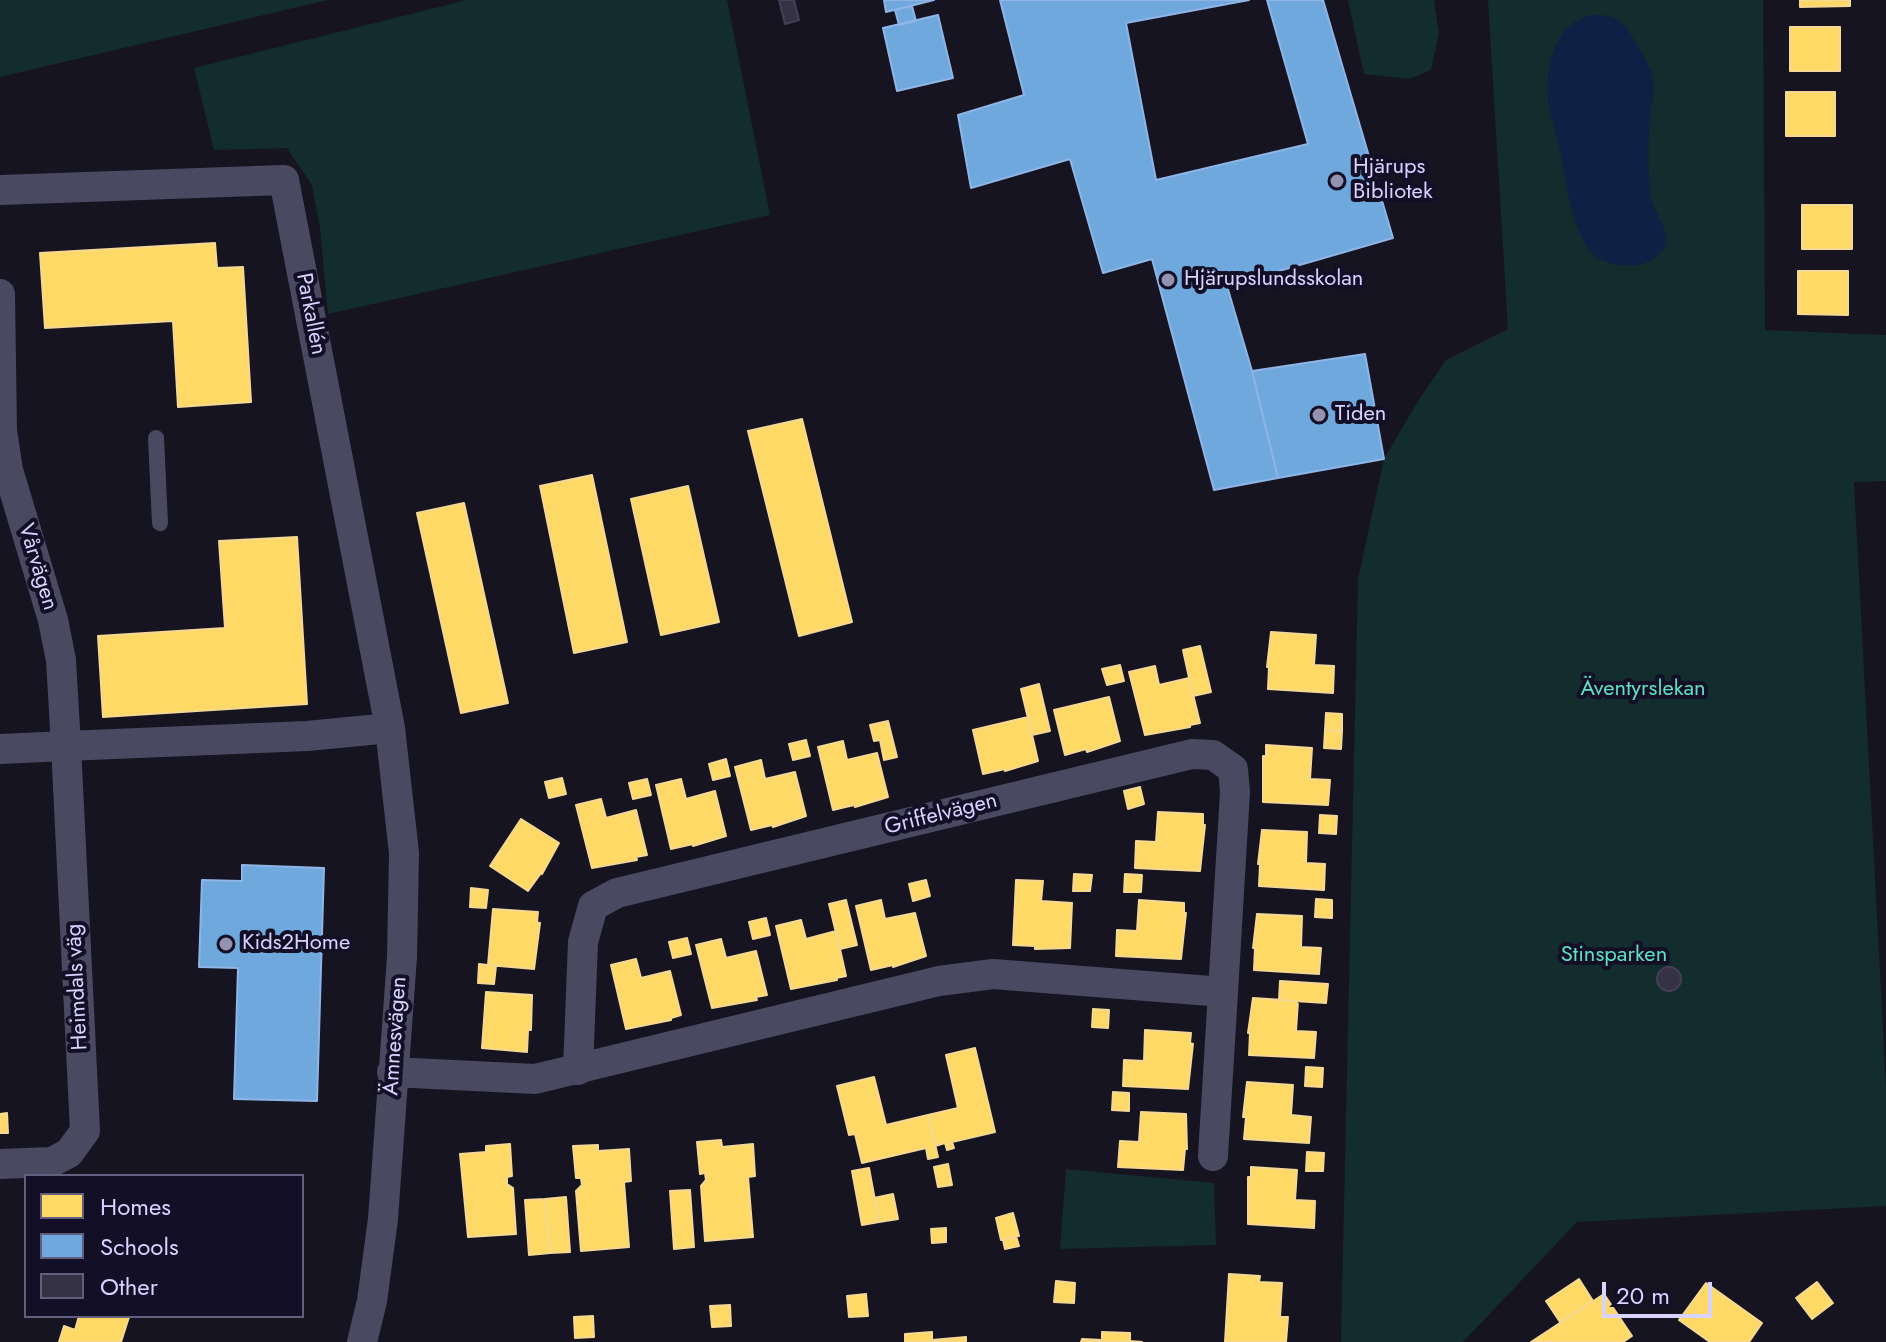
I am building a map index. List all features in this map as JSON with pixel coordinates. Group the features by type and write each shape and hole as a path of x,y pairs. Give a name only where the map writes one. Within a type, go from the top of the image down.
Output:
{"street":[{"name":"Parkallén","path":"0,190 284,180 390,728"},
{"name":"Vårvägen","path":"0,294 2,431 8,470 56,633 61,660 66,746"},
{"path":"0,749 307,736 390,728"},
{"name":"Ämnesvägen","path":"362,1342 372,1301 383,1219 402,957 404,853 390,728"},
{"name":"Heimdals väg","path":"0,1164 52,1162 69,1153 85,1131 66,746"},
{"name":"Griffelvägen","path":"578,1070 583,942 593,906 617,893 1192,754 1213,755 1233,769 1235,792 1213,1156"},
{"path":"392,1072 535,1079 939,981 993,974 1223,992"}],"lane":[{"path":"156,438 160,523"}],"green space":[{"path":"0,0 328,0 0,77"},
{"path":"467,0 727,0 770,215 328,314 320,228 312,185 287,148 214,150 194,68"},
{"path":"1348,0 1434,0 1439,33 1431,70 1409,79 1364,74"},
{"name":"Stinsparken","path":"1488,0 1763,0 1765,330 1886,335 1886,481 1854,482 1886,1087 1886,1206 1577,1222 1463,1342 1341,1342 1358,579 1384,459 1418,401 1446,360 1508,329"},
{"path":"1066,1169 1214,1183 1216,1245 1060,1249"}],"water":[{"path":"1593,15 1612,17 1622,23 1644,56 1653,81 1650,191 1666,243 1658,255 1638,265 1615,264 1600,259 1583,240 1570,204 1550,112 1549,71 1556,46 1570,26"}],"building: Homes":[{"path":"1800,0 1850,0 1850,6 1800,7"},
{"path":"1790,27 1840,27 1840,71 1790,71"},
{"path":"1786,92 1835,92 1835,136 1786,136"},
{"path":"1802,205 1852,205 1852,249 1802,249"},
{"path":"215,243 217,268 243,267 251,402 178,407 173,321 45,328 40,253"},
{"path":"1798,271 1848,271 1848,315 1798,314"},
{"path":"802,419 852,622 799,636 748,431"},
{"path":"592,475 627,642 574,653 540,486"},
{"path":"688,486 719,622 661,635 631,499"},
{"path":"464,503 508,703 461,713 417,513"},
{"path":"297,537 307,704 103,717 98,636 225,628 219,541"},
{"path":"1271,632 1316,635 1314,665 1334,666 1333,693 1268,689"},
{"path":"1200,646 1211,692 1193,696 1183,650"},
{"path":"1120,665 1124,681 1107,685 1102,669"},
{"path":"1155,666 1159,685 1189,678 1200,723 1145,735 1129,672"},
{"path":"1039,684 1050,731 1032,735 1021,689"},
{"path":"1109,697 1120,741 1087,752 1086,749 1065,755 1054,710"},
{"path":"1326,713 1342,714 1342,731 1325,730"},
{"path":"1028,717 1038,761 983,774 973,730"},
{"path":"888,721 897,757 884,760 880,740 874,741 870,725"},
{"path":"1325,730 1342,731 1341,749 1324,748"},
{"path":"806,740 810,756 793,760 789,744"},
{"path":"843,741 847,760 877,753 888,797 833,810 818,747"},
{"path":"1266,745 1312,748 1310,779 1330,780 1328,805 1263,802 1263,756 1266,756"},
{"path":"726,759 730,776 713,780 709,764"},
{"path":"761,760 765,779 795,772 806,816 773,827 751,830 735,767"},
{"path":"562,778 566,794 549,798 545,782"},
{"path":"647,779 651,795 633,799 629,783"},
{"path":"681,779 686,799 715,791 726,836 671,849 656,785"},
{"path":"1140,787 1144,804 1128,809 1124,791"},
{"path":"601,799 606,818 636,810 647,855 636,857 637,860 592,868 576,805"},
{"path":"1158,812 1203,814 1205,825 1200,871 1135,868 1136,841 1156,842"},
{"path":"1320,815 1337,816 1336,834 1319,833"},
{"path":"521,819 559,843 542,874 528,891 490,866"},
{"path":"1262,830 1307,832 1306,863 1325,864 1324,890 1259,886"},
{"path":"1074,874 1092,875 1090,891 1073,891"},
{"path":"1125,874 1142,875 1141,892 1124,892"},
{"path":"926,880 930,896 913,901 909,884"},
{"path":"1016,880 1043,881 1041,901 1072,903 1070,948 1035,949 1035,946 1013,945"},
{"path":"471,888 488,890 486,908 470,907"},
{"path":"1316,899 1332,900 1332,918 1315,917"},
{"path":"846,900 857,945 840,949 829,904"},
{"path":"881,900 885,919 915,913 926,956 893,967 871,970 856,906"},
{"path":"1139,900 1184,903 1186,913 1181,959 1116,956 1117,930 1137,931"},
{"path":"493,909 538,912 537,922 540,923 534,969 488,965"},
{"path":"1257,914 1302,916 1301,947 1321,948 1319,974 1254,970"},
{"path":"766,918 770,935 753,939 749,922"},
{"path":"801,920 806,939 836,931 846,976 791,989 776,926"},
{"path":"687,938 691,954 673,958 669,942"},
{"path":"721,939 726,958 756,951 767,995 756,997 757,1000 712,1008 696,945"},
{"path":"636,959 641,978 670,971 681,1015 626,1029 611,965"},
{"path":"479,964 496,966 494,984 478,983"},
{"path":"1280,981 1328,984 1326,1003 1279,1000"},
{"path":"486,992 532,995 527,1052 482,1048"},
{"path":"1253,998 1298,1001 1296,1031 1316,1032 1314,1058 1249,1055 1248,1033"},
{"path":"1093,1009 1109,1010 1108,1028 1092,1027"},
{"path":"1145,1030 1191,1033 1190,1043 1193,1044 1188,1089 1123,1086 1124,1060 1144,1061"},
{"path":"975,1048 995,1132 952,1142 954,1148 947,1150 945,1143 935,1146 928,1115 958,1108 946,1055"},
{"path":"1306,1067 1323,1068 1322,1087 1305,1086"},
{"path":"874,1077 886,1125 928,1115 938,1157 928,1159 926,1148 862,1163 855,1134 849,1135 837,1086"},
{"path":"1247,1082 1293,1085 1291,1115 1311,1117 1309,1143 1244,1139"},
{"path":"1113,1092 1129,1093 1129,1111 1112,1110"},
{"path":"1141,1112 1186,1114 1187,1149 1183,1170 1118,1167 1120,1141 1139,1142"},
{"path":"7,1113 8,1133 0,1133 0,1114"},
{"path":"721,1140 722,1147 753,1144 755,1176 748,1177 753,1237 705,1241 701,1186 706,1180 705,1173 700,1174 697,1142"},
{"path":"510,1144 512,1176 507,1177 507,1184 513,1188 516,1234 468,1237 460,1154 486,1152 486,1146"},
{"path":"598,1145 598,1151 629,1149 631,1181 624,1182 629,1247 581,1251 576,1191 582,1185 581,1178 576,1178 573,1146"},
{"path":"1307,1152 1324,1153 1323,1171 1306,1171"},
{"path":"948,1164 952,1185 938,1187 934,1167"},
{"path":"1251,1167 1297,1170 1295,1200 1315,1201 1314,1228 1248,1224 1248,1177 1251,1177"},
{"path":"869,1168 879,1222 862,1225 852,1171"},
{"path":"690,1190 694,1247 674,1249 670,1191"},
{"path":"893,1194 898,1219 879,1222 874,1198"},
{"path":"566,1197 570,1252 550,1253 545,1199"},
{"path":"545,1199 550,1253 529,1255 525,1200"},
{"path":"1013,1213 1019,1236 1001,1240 996,1218"},
{"path":"946,1228 946,1242 932,1243 931,1229"},
{"path":"1016,1236 1019,1246 1005,1249 1003,1240"},
{"path":"1229,1274 1260,1276 1259,1282 1282,1283 1280,1317 1288,1317 1286,1342 1225,1342"},
{"path":"1579,1279 1593,1301 1560,1322 1546,1301"},
{"path":"1056,1281 1075,1283 1074,1303 1054,1302"},
{"path":"1817,1282 1833,1303 1812,1319 1796,1298"},
{"path":"1706,1283 1762,1323 1749,1342 1710,1342 1679,1320"},
{"path":"866,1294 868,1316 849,1317 847,1296"},
{"path":"1604,1294 1632,1336 1623,1342 1531,1342"},
{"path":"730,1305 731,1326 712,1327 710,1306"},
{"path":"593,1316 594,1337 575,1338 574,1317"},
{"path":"78,1318 129,1318 121,1342 59,1342 64,1326 75,1330"},
{"path":"932,1332 932,1340 966,1337 966,1342 905,1342 905,1334"},
{"path":"1102,1332 1130,1333 1130,1341 1142,1342 1081,1342 1082,1339 1102,1340"}],"building: Schools":[{"path":"884,0 934,0 886,12"},
{"name":"Hjärupslundsskolan","path":"1000,0 1249,0 1126,23 1156,180 1308,144 1267,0 1323,0 1393,238 1227,286 1278,478 1214,490 1152,259 1103,273 1070,159 971,188 958,115 1024,95"},
{"path":"912,6 916,21 899,25 895,10"},
{"path":"938,15 953,78 897,91 883,28"},
{"name":"Tiden","path":"1365,354 1384,459 1278,478 1252,371"},
{"path":"242,865 324,868 317,1101 234,1099 238,968 199,967 202,880 242,881"}],"building: Other":[{"path":"779,0 794,0 799,20 785,24"},
{"path":"1669,967 1678,970 1681,979 1678,988 1669,991 1660,988 1657,979 1660,970"}],"place":[{"name":"Hjärups Bibliotek","path":"1337,181"},
{"name":"Hjärupslundsskolan","path":"1168,280"},
{"name":"Tiden","path":"1319,415"},
{"name":"Kids2Home","path":"226,944"}],"park label":[{"name":"Äventyrslekan","path":"1643,690"}]}
